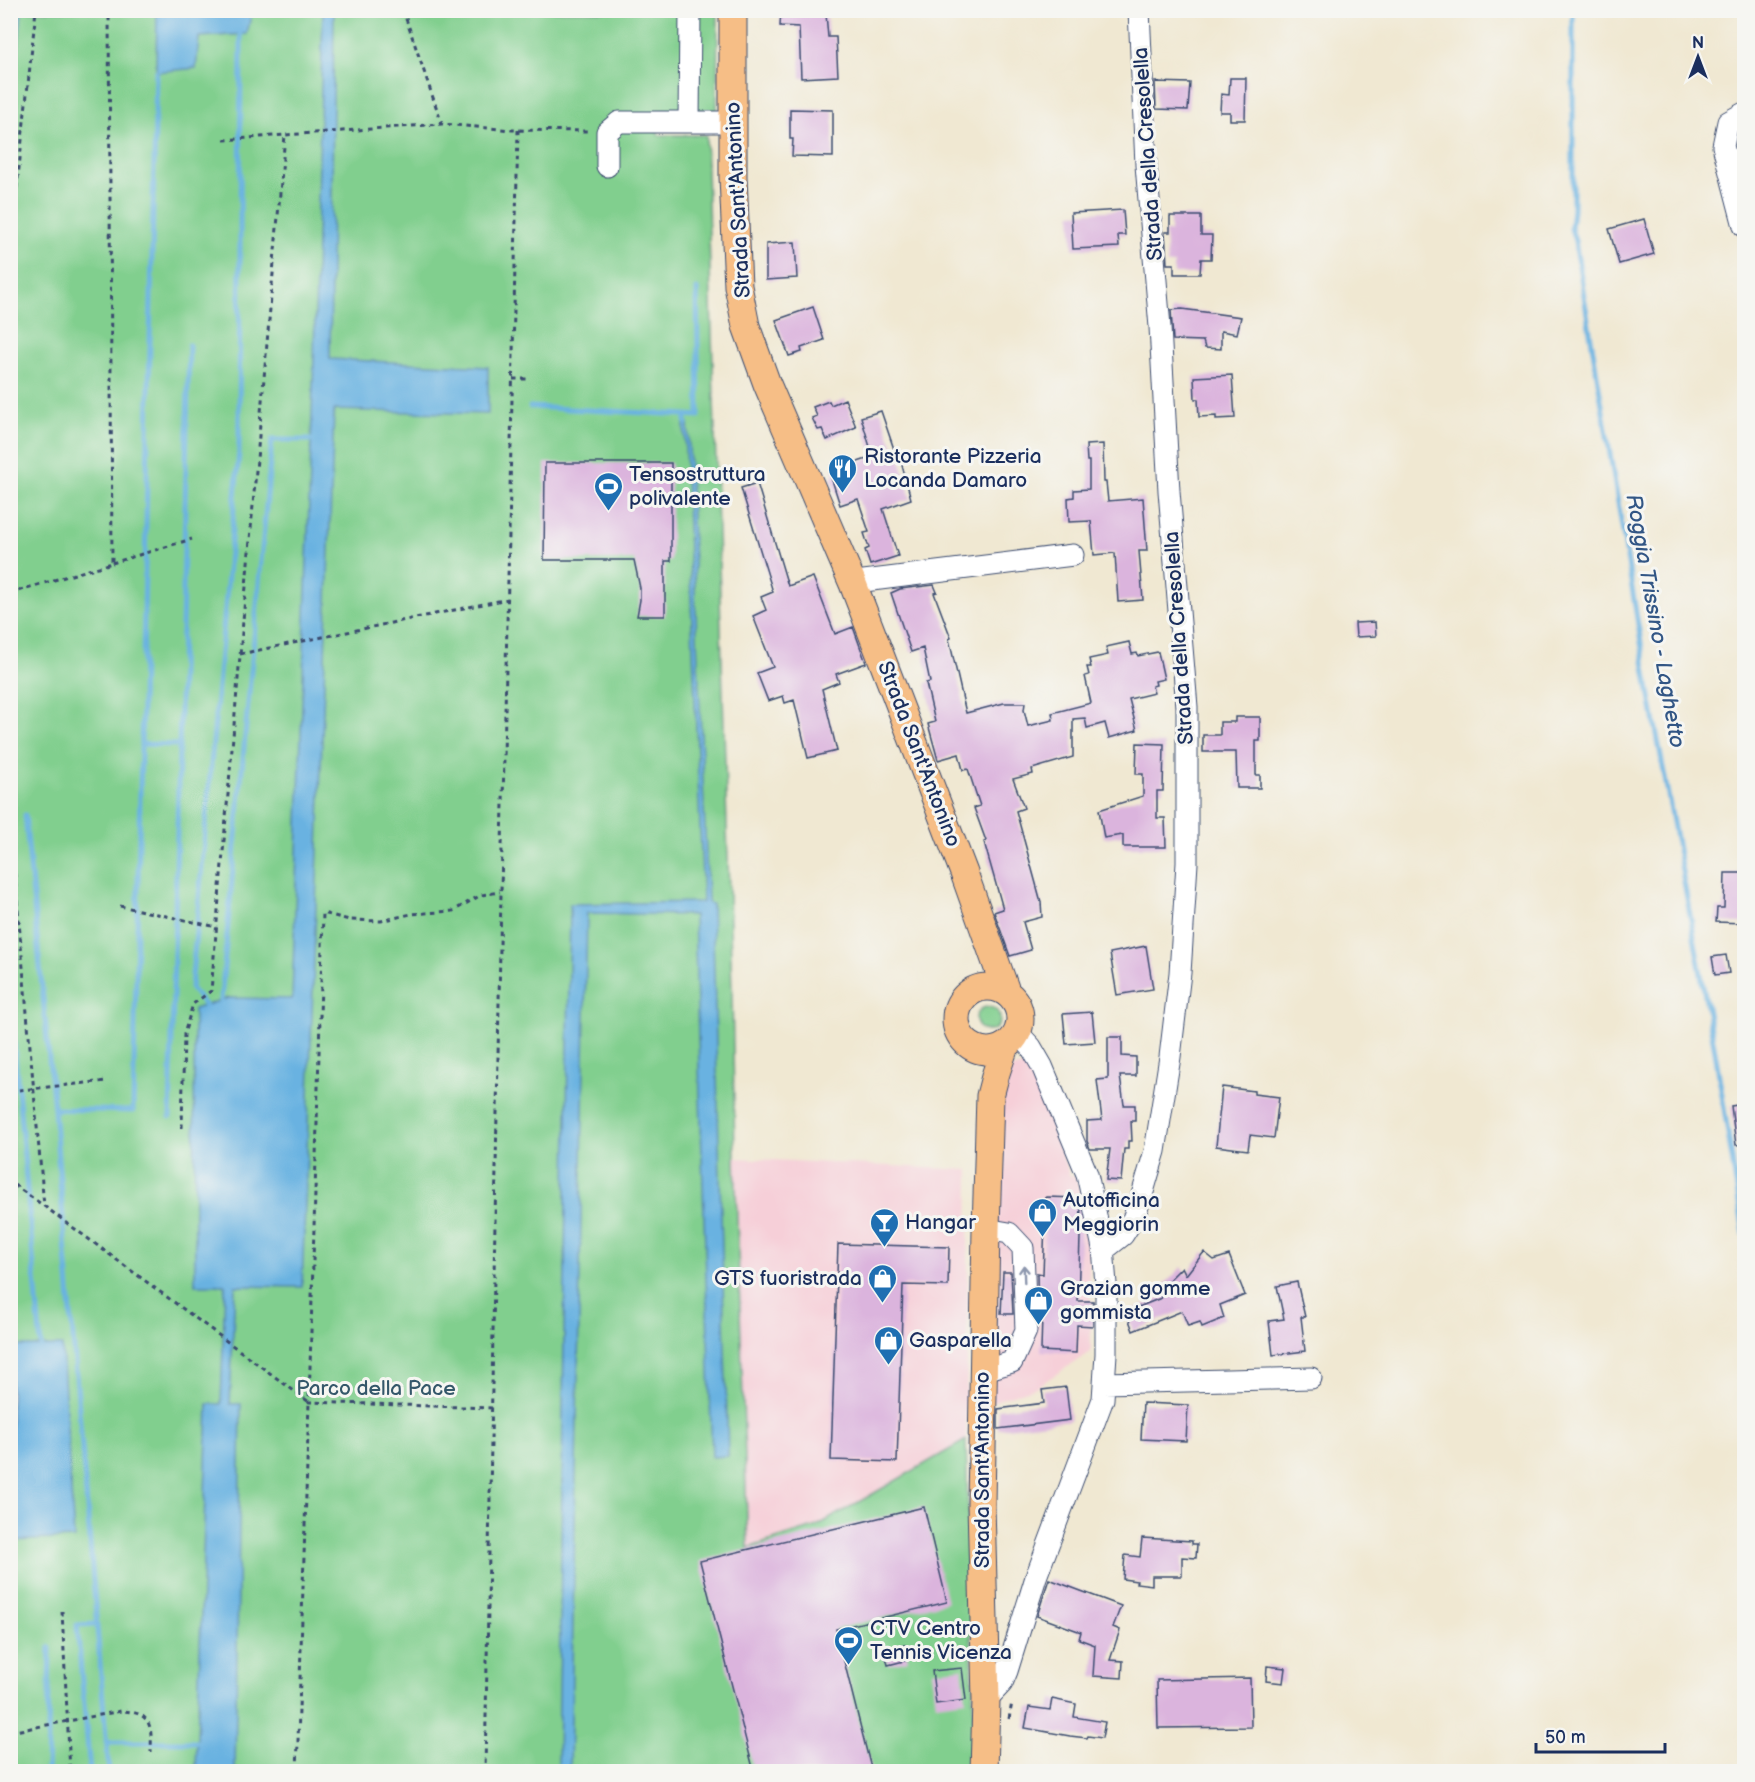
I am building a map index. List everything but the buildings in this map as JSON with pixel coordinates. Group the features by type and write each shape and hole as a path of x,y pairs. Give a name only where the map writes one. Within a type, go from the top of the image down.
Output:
{"main road":[{"name":"Strada Sant'Antonino","path":"733,10 732,122 738,286 746,326 767,384 853,584 964,873 1006,991 1018,1006 1021,1014 1012,1040 996,1073 990,1096 982,1367 981,1504 986,1700 984,1772"},
{"name":"Strada Sant'Antonino","path":"982,926 981,958 976,978 960,1003 956,1013 956,1024 960,1035 982,1070 990,1096"},
{"path":"967,994 986,986 1006,991"},
{"path":"967,1044 986,1051 996,1050 1012,1040"}],"street":[{"path":"689,121 690,10"},
{"name":"Strada della Cresolella","path":"1103,1248 1123,1235 1133,1219 1155,1151 1180,973 1187,862 1187,707 1146,165 1139,10"},
{"path":"1744,113 1728,122 1723,146 1744,226"},
{"path":"607,166 607,132 620,122 732,122"},
{"path":"853,584 1073,555"},
{"path":"986,1700 1002,1683 1007,1671 1036,1577 1103,1399 1104,1383 1106,1284 1103,1248 1087,1174 1042,1066 1031,1047 1012,1040"},
{"path":"982,1367 992,1368 1012,1362 1026,1331 1023,1248 1010,1233 986,1230"},
{"path":"1104,1383 1311,1378"}],"path":[{"path":"10,251 36,10"},
{"path":"109,10 112,563"},
{"path":"403,10 442,124"},
{"path":"224,140 442,124 518,130 607,132"},
{"path":"485,1772 501,892 508,599 511,582 518,130"},
{"path":"182,1128 184,1034 195,1002 211,991 285,135"},
{"path":"513,380 531,380"},
{"path":"10,593 192,539"},
{"path":"239,654 508,599"},
{"path":"10,820 44,1206"},
{"path":"297,1772 323,913 349,920 381,921 411,914 453,911 481,896 501,892"},
{"path":"120,906 217,927"},
{"path":"10,1091 106,1081"},
{"path":"14,1185 309,1402 492,1408"},
{"path":"62,1611 70,1772"},
{"path":"10,1732 121,1711 135,1711 145,1719 152,1732 151,1752"}],"shaded area":[{"path":"1026,1065 1070,1176 1075,1175 1086,1212 1091,1352 1036,1387 989,1403 999,1072"},
{"path":"735,1158 969,1170 966,1440 817,1526 748,1549"}],"green space":[{"name":"Parco della Pace","path":"11,11 718,11 717,110 659,111 658,135 706,135 748,1548 817,1526 966,1440 975,1771 11,1772"},
{"path":"988,1007 996,1011 1000,1019 996,1027 988,1031 980,1027 976,1019 980,1011"}],"water":[{"path":"157,10 252,11 247,34 199,37 196,68 156,72"},
{"path":"10,11 22,11 11,119"},
{"path":"323,11 334,11 330,359 488,367 488,414 334,410 302,1287 235,1286 230,1404 241,1404 235,1771 196,1771 208,1404 221,1404 225,1285 195,1285 194,1009 228,998 292,999 314,356"},
{"path":"688,422 708,903 712,904 728,1456 712,1457 694,915 587,913 570,1771 558,1771 570,904 703,902 684,423"},
{"path":"11,1346 62,1346 74,1538 11,1541"}],"waterway":[{"name":"Roggia Trissino - Laghetto","path":"1573,10 1573,209 1571,228 1649,691 1715,1051 1744,1234"},
{"path":"205,1006 191,988 239,452 241,34"},
{"path":"109,1772 54,1109 133,1111 156,72"},
{"path":"686,423 686,415 699,416 697,289"},
{"path":"170,1117 189,345"},
{"path":"530,407 686,415"},
{"path":"221,1000 272,440 312,440"},
{"path":"141,744 179,745"},
{"path":"25,815 54,1109"},
{"path":"10,999 41,1346"},
{"path":"90,1772 77,1625 96,1624"},
{"path":"47,1772 50,1647"},
{"path":"106,1742 197,1742"}],"place":[{"name":"Ristorante Pizzeria Locanda Damaro","path":"843,494"},
{"name":"Tensostruttura polivalente","path":"608,512"},
{"name":"Autofficina Meggiorin","path":"1042,1238"},
{"name":"Hangar","path":"884,1248"},
{"name":"GTS fuoristrada","path":"883,1304"},
{"name":"Grazian gomme gommista","path":"1039,1326"},
{"name":"Gasparella","path":"888,1366"},
{"name":"CTV Centro Tennis Vicenza","path":"849,1666"}]}
